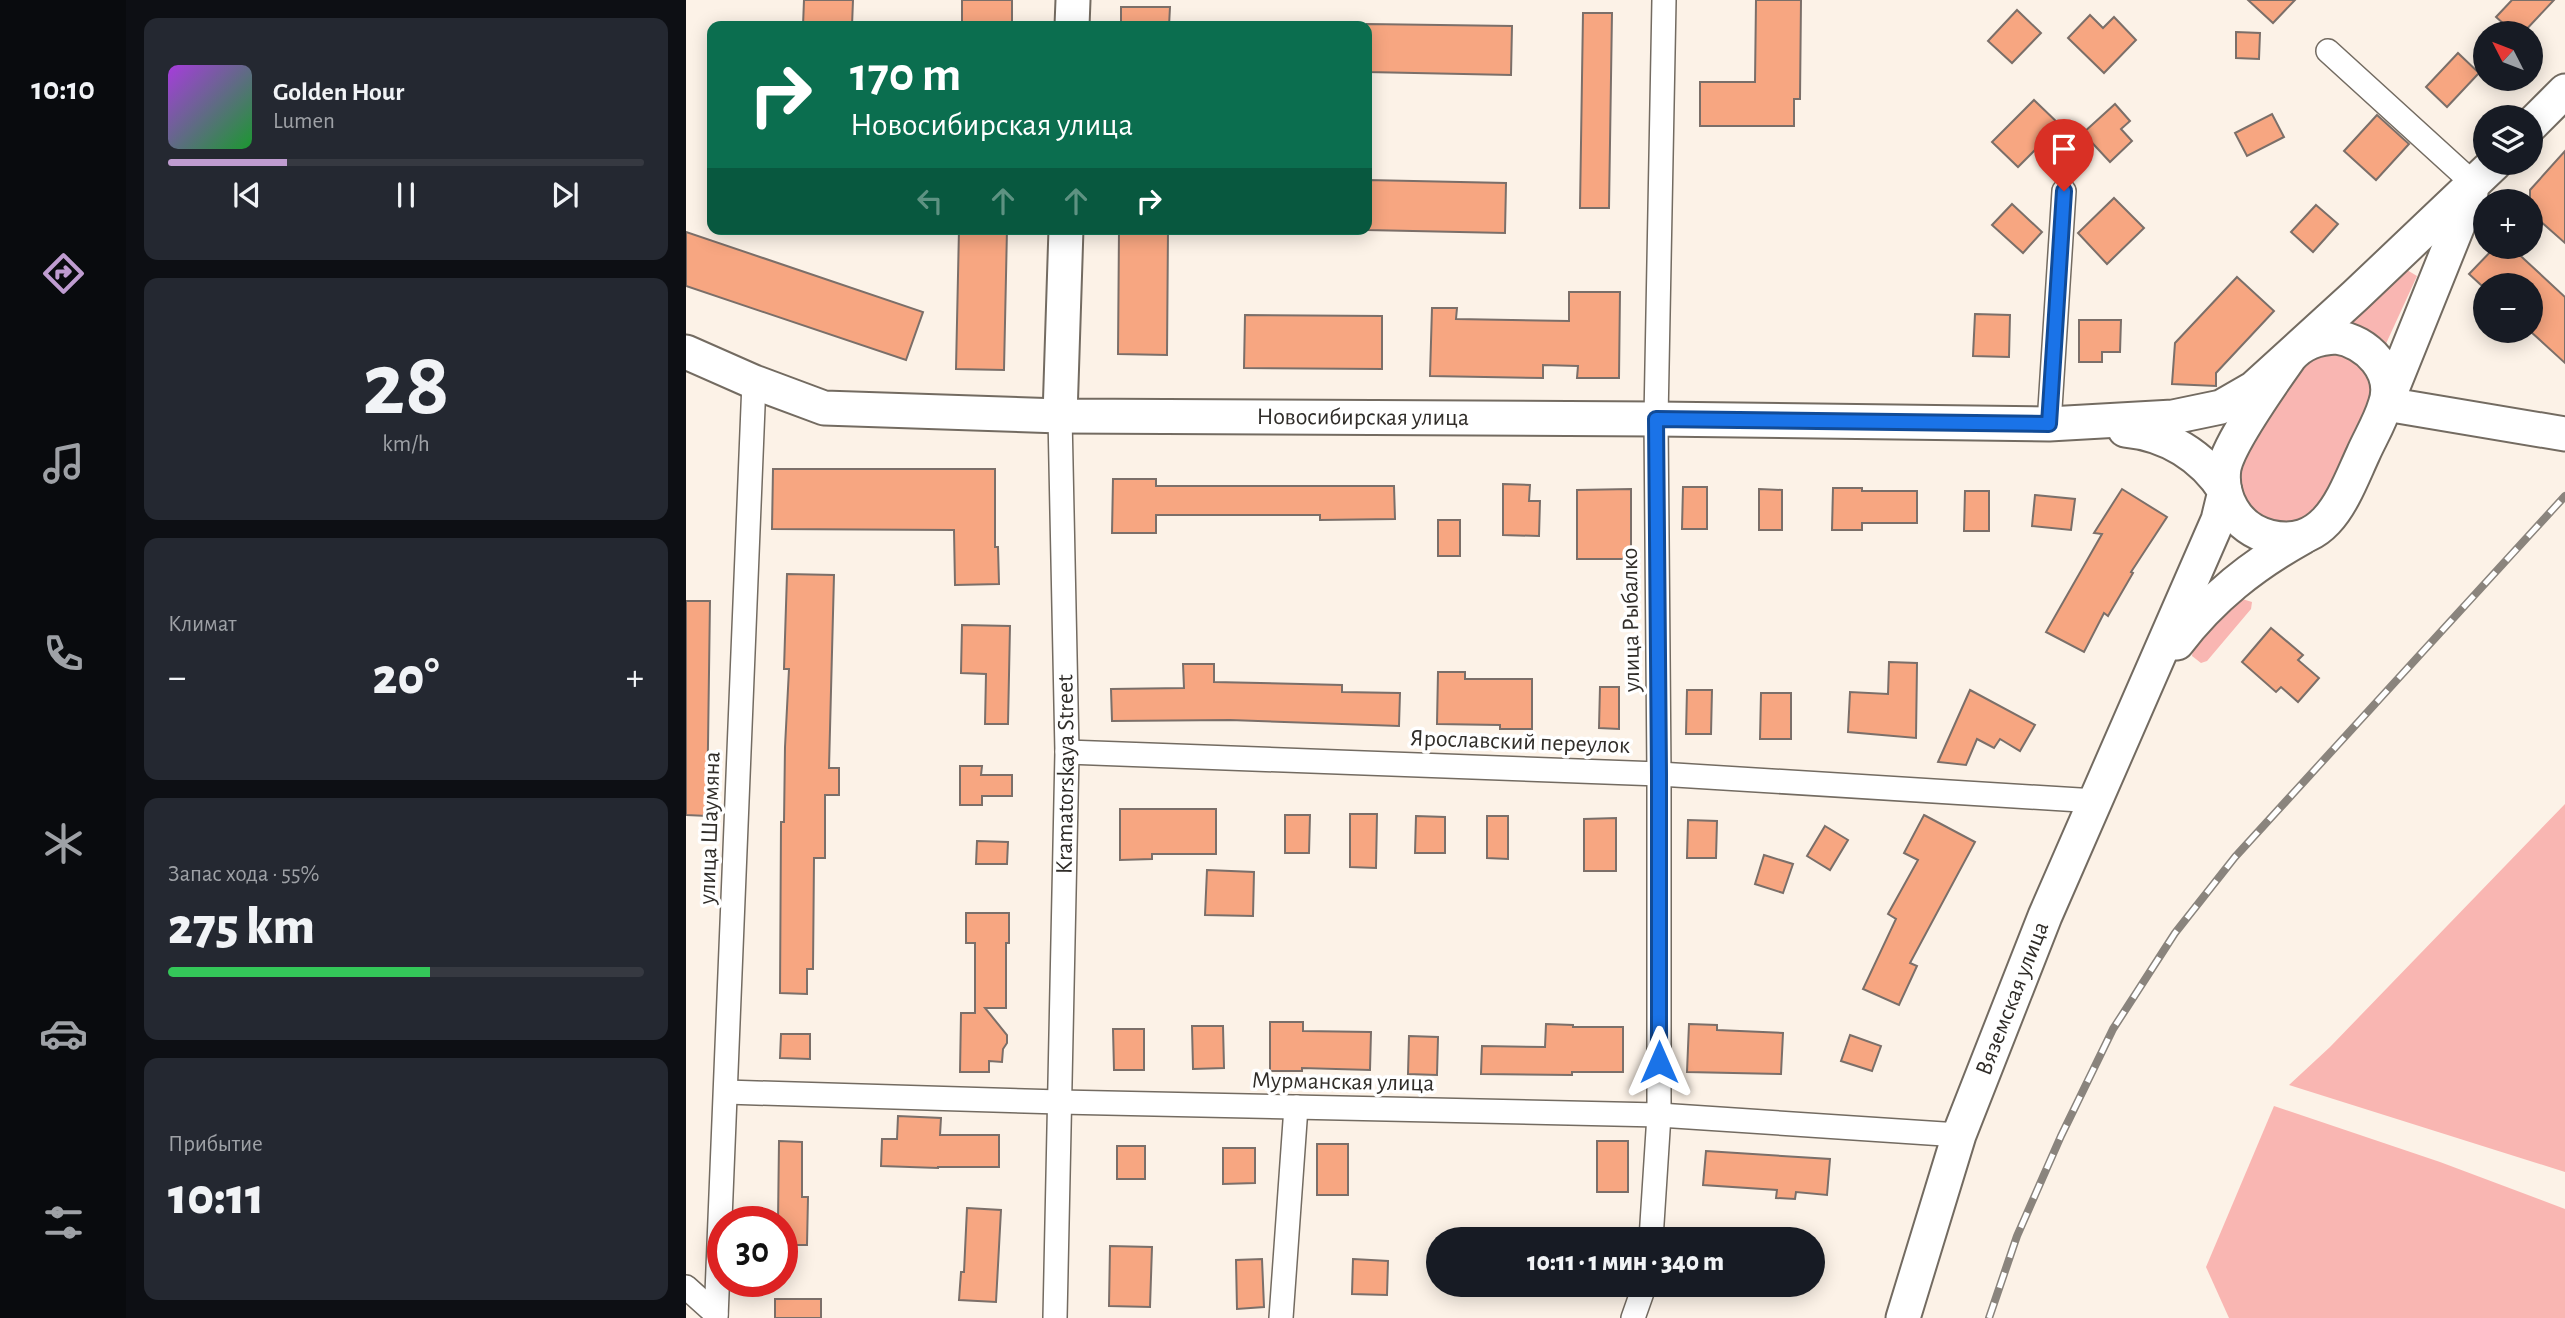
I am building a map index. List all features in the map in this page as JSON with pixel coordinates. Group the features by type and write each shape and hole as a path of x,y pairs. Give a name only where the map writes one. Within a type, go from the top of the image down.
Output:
{"main road":[{"path":"1072,21 1073,0"},
{"path":"2543,113 2565,91"},
{"path":"2049,424 2148,420 2214,410 2240,398 2295,352 2484,175"},
{"path":"2146,688 2196,618 2215,599 2269,556 2326,523 2339,506 2485,175"},
{"name":"Kramatorskaya Street","path":"1060,416 1066,235"},
{"path":"2146,688 2218,520 2225,491 2224,469 2231,449 2295,352 2321,338 2341,338 2357,343 2374,356 2384,372 2386,404"},
{"name":"Новосибирская улица","path":"686,352 754,382 824,408 1060,416 2049,424"},
{"path":"2386,404 2565,434"},
{"path":"2049,424 2133,431 2161,438 2206,465 2225,491 2234,512 2255,531 2284,539 2309,534"},
{"name":"Вяземская улица","path":"1903,1318 1959,1135 2045,916 2146,688"}],"street":[{"name":"улица Рыбалко","path":"1652,1227 1659,1115 1656,419 1664,0"},
{"path":"2328,51 2473,165"},
{"path":"2049,424 2064,191"},
{"name":"улица Шаумяна","path":"716,1316 754,382"},
{"name":"Kramatorskaya Street","path":"1055,1318 1067,752 1060,416"},
{"name":"Ярославский переулок","path":"1067,752 1659,774 2096,801"},
{"name":"Мурманская улица","path":"726,1091 1060,1102 1659,1115 1959,1135"},
{"path":"1281,1318 1296,1107"},
{"path":"686,1287 716,1316"},
{"path":"1633,1318 1640,1297"}],"shaded area":[{"path":"2407,270 2417,276 2384,348 2346,325"},
{"path":"2346,352 2371,376 2373,398 2327,498 2304,519 2280,522 2264,517 2253,510 2241,487 2240,469 2245,454 2299,369 2319,353"},
{"path":"2239,598 2252,602 2251,609 2207,661 2201,663 2192,656 2198,641"},
{"path":"2565,804 2565,1172 2289,1085 2330,1047"},
{"path":"2274,1106 2440,1162 2565,1209 2565,1318 2229,1318 2206,1267"}],"building":[{"path":"804,0 853,0 852,21 803,21"},
{"path":"962,0 1012,0 1012,21 962,21"},
{"path":"1756,0 1801,0 1800,99 1794,99 1794,126 1700,126 1700,82 1755,82"},
{"path":"2248,0 2295,0 2273,23"},
{"path":"2512,0 2554,0 2534,21 2500,21 2496,17"},
{"path":"1121,7 1170,7 1169,21 1121,21"},
{"path":"2017,10 2041,33 2012,63 1988,41"},
{"path":"1583,13 1612,13 1609,208 1580,208"},
{"path":"2090,15 2103,28 2114,17 2136,40 2104,73 2068,38"},
{"path":"1372,24 1512,26 1511,75 1372,72"},
{"path":"2236,32 2260,33 2259,59 2236,58"},
{"path":"2458,53 2473,67 2473,79 2447,107 2426,87"},
{"path":"2034,100 2060,125 2018,167 1992,142"},
{"path":"2115,104 2130,121 2121,129 2132,141 2110,162 2083,133"},
{"path":"2272,114 2284,137 2247,156 2235,133"},
{"path":"2377,115 2409,144 2376,180 2344,151"},
{"path":"2565,151 2565,243 2543,224 2543,189 2531,189"},
{"path":"1372,180 1506,183 1505,233 1372,230"},
{"path":"2114,198 2144,228 2107,264 2078,233"},
{"path":"2012,204 2042,232 2023,253 1992,225"},
{"path":"2316,205 2338,224 2313,252 2291,232"},
{"path":"686,232 923,312 906,360 686,286"},
{"path":"959,235 1007,235 1004,370 956,369"},
{"path":"1119,235 1168,235 1167,355 1118,354"},
{"path":"2483,259 2524,259 2539,273 2473,273 2473,278 2469,274"},
{"path":"2237,277 2274,311 2216,373 2216,386 2172,384 2175,343"},
{"path":"2543,277 2565,297 2565,363 2543,343"},
{"path":"1569,292 1620,292 1619,378 1577,378 1578,366 1543,365 1543,378 1430,376 1432,308 1457,308 1456,319 1569,321"},
{"path":"1975,314 2010,315 2009,357 1973,356"},
{"path":"1245,315 1382,316 1382,369 1244,368"},
{"path":"2079,320 2121,320 2120,352 2102,352 2102,362 2079,362"},
{"path":"773,469 995,469 995,547 998,547 999,584 955,585 954,530 772,529"},
{"path":"1113,479 1156,479 1156,486 1394,486 1395,519 1320,520 1320,515 1156,515 1156,533 1112,533"},
{"path":"1503,484 1530,485 1529,501 1540,501 1539,536 1503,535"},
{"path":"1683,487 1707,487 1707,529 1682,529"},
{"path":"1833,488 1917,491 1917,523 1862,523 1862,530 1832,530"},
{"path":"1631,489 1631,559 1577,559 1577,490"},
{"path":"1759,489 1782,490 1782,530 1759,530"},
{"path":"2122,489 2167,517 2131,572 2133,573 2108,616 2104,613 2084,652 2046,632 2102,534 2094,533"},
{"path":"1965,491 1989,491 1989,531 1964,531"},
{"path":"2035,495 2075,499 2071,530 2032,526"},
{"path":"1438,520 1460,520 1460,556 1438,556"},
{"path":"787,574 834,575 829,768 839,768 839,795 825,795 825,858 814,858 813,969 807,969 807,994 780,993 781,822 784,822 789,669 784,669"},
{"path":"686,601 710,601 707,816 686,815"},
{"path":"962,625 1010,626 1008,724 985,724 986,674 961,673"},
{"path":"2271,628 2303,655 2298,660 2319,678 2298,702 2281,687 2276,692 2242,662"},
{"path":"1889,662 1917,663 1916,738 1848,732 1850,692 1888,694"},
{"path":"1183,664 1214,664 1214,682 1342,685 1342,692 1400,693 1399,726 1230,720 1112,721 1111,689 1184,688"},
{"path":"1438,672 1465,672 1465,679 1532,679 1532,729 1500,729 1500,725 1437,724"},
{"path":"1600,687 1619,687 1619,729 1599,728"},
{"path":"1687,690 1712,690 1711,734 1686,734"},
{"path":"1970,690 2035,725 2020,751 2000,739 1994,748 1977,739 1966,765 1938,762"},
{"path":"1761,693 1791,693 1791,739 1760,739"},
{"path":"960,766 982,766 981,775 1012,775 1012,796 982,796 982,805 960,805"},
{"path":"1120,809 1216,809 1216,854 1152,854 1152,859 1120,860"},
{"path":"1350,814 1377,814 1376,868 1350,867"},
{"path":"1285,815 1310,815 1309,853 1285,853"},
{"path":"1924,815 1975,842 1910,963 1917,966 1899,1005 1863,989 1896,919 1888,914 1918,860 1904,853"},
{"path":"1416,816 1445,817 1445,853 1415,853"},
{"path":"1487,816 1508,816 1508,859 1487,858"},
{"path":"1616,818 1616,871 1584,871 1584,819"},
{"path":"1688,820 1717,821 1716,858 1687,858"},
{"path":"1825,826 1848,840 1830,870 1807,856"},
{"path":"977,841 1008,842 1007,864 976,864"},
{"path":"1764,855 1793,864 1783,893 1755,884"},
{"path":"1207,870 1254,872 1253,916 1205,915"},
{"path":"966,913 1009,913 1006,1008 985,1008 1007,1035 1007,1043 1003,1049 1002,1062 989,1061 989,1072 960,1072 961,1013 975,1013 975,943 966,943"},
{"path":"1270,1022 1303,1022 1303,1031 1371,1032 1370,1070 1302,1068 1302,1071 1270,1071"},
{"path":"1546,1024 1623,1027 1623,1072 1572,1072 1572,1075 1481,1074 1482,1046 1545,1047"},
{"path":"1689,1024 1717,1025 1717,1030 1783,1033 1781,1074 1687,1072"},
{"path":"1192,1026 1223,1026 1224,1068 1193,1069"},
{"path":"1113,1029 1144,1029 1144,1070 1114,1070"},
{"path":"781,1034 810,1034 810,1059 780,1058"},
{"path":"1850,1035 1881,1046 1872,1071 1841,1061"},
{"path":"1409,1036 1438,1037 1437,1075 1408,1074"},
{"path":"898,1116 941,1118 940,1135 999,1135 999,1167 881,1166 882,1139 897,1139"},
{"path":"779,1141 802,1142 802,1197 808,1197 807,1245 798,1245 798,1206 778,1206"},
{"path":"1597,1141 1628,1141 1628,1192 1597,1192"},
{"path":"1317,1144 1348,1144 1348,1195 1317,1195"},
{"path":"1117,1146 1145,1146 1145,1179 1117,1179"},
{"path":"1223,1148 1255,1148 1255,1183 1223,1184"},
{"path":"1706,1151 1830,1159 1827,1195 1796,1192 1795,1199 1776,1198 1777,1190 1703,1185"},
{"path":"967,1208 1001,1210 996,1302 959,1300 961,1272 964,1272"},
{"path":"1110,1246 1152,1247 1150,1307 1109,1306"},
{"path":"1262,1259 1264,1307 1237,1309 1236,1260"},
{"path":"1353,1259 1388,1261 1387,1295 1352,1294"},
{"path":"775,1299 821,1299 821,1318 775,1318"}],"railway":[{"path":"1989,1318 2017,1236 2061,1136 2113,1029 2175,933 2235,857 2565,496"}],"route":[{"path":"1659,1062 1656,419 2049,424 2064,191"}]}
